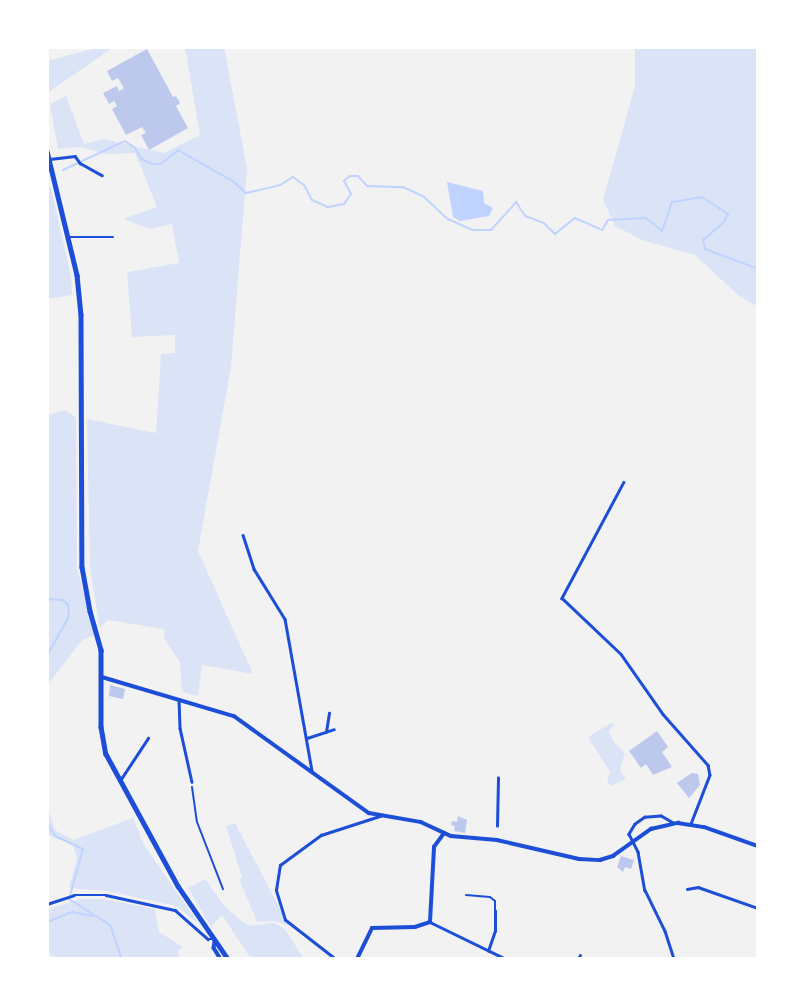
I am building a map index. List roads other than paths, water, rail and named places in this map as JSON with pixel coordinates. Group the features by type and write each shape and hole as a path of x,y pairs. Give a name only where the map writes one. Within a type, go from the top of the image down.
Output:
{"highway":[{"path":"47,151 69,237 81,316 82,566 90,611 99,638 102,677 101,727 106,754 178,886 228,959"}],"street":[{"path":"49,160 75,156 79,162 102,174"},
{"path":"69,237 113,237"},
{"path":"624,482 562,598 621,654 663,714 708,765 710,775 691,824"},
{"path":"243,535 254,569 285,619 312,771"},
{"path":"102,677 243,721 358,806 380,816 421,822 460,837 497,840 593,861 613,856 651,829 673,823 691,824 758,846"},
{"path":"179,699 180,728 192,782"},
{"path":"326,732 328,713"},
{"path":"307,738 334,729"},
{"path":"119,781 148,738"},
{"path":"497,826 498,778"},
{"path":"335,959 285,920 276,890 280,865 321,835 380,816"},
{"path":"673,823 661,816 645,817 630,831 638,852 645,890 665,931 674,959"},
{"path":"430,922 434,847 444,832"},
{"path":"497,834 497,840"},
{"path":"687,889 698,887 758,908"},
{"path":"47,904 74,895 106,895 175,910 208,939 216,939 214,948 221,959"},
{"path":"488,951 495,931 495,911"},
{"path":"357,959 372,928 415,927 430,922 506,959"}],"lane":[{"path":"466,895 491,897 495,901 495,911"}],"water":[{"path":"447,182 483,191 484,203 493,208 489,216 460,221 453,217"}],"waterway":[{"path":"63,170 125,141 135,148 141,159 152,164 161,164 178,150 234,182 246,193 280,185 293,177 304,185 312,200 328,207 344,204 351,194 344,181 350,176 358,176 367,186 403,187 424,197 448,219 473,230 491,230 516,202 525,216 544,223 555,234 575,218 602,230 608,220 646,218 662,231 672,202 702,197 728,214 724,222 703,240 705,249 758,269"},
{"path":"47,599 63,600 68,605 69,616 47,656"},
{"path":"47,822 55,836 83,849 69,899 110,925 122,959"},
{"path":"47,922 72,912 93,916"}]}
